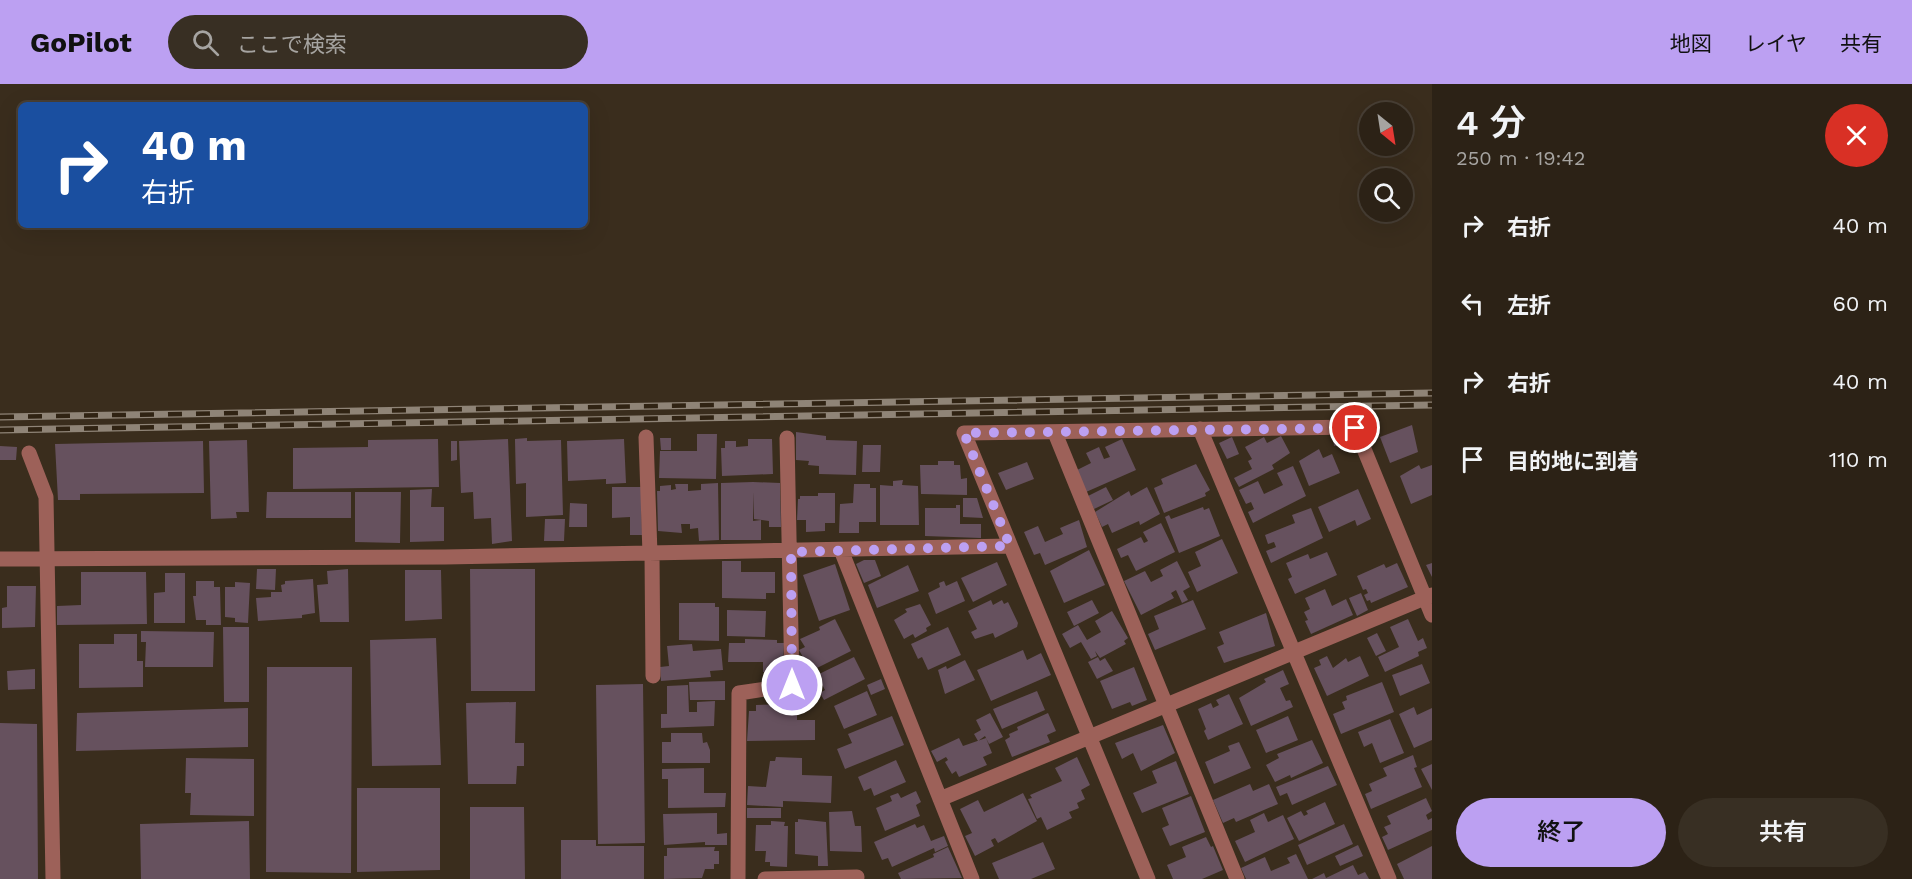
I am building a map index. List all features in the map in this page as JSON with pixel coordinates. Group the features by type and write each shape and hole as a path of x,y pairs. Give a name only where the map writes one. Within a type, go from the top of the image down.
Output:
{"street":[{"path":"1148,879 964,433 1355,428 1429,597 1432,615"},
{"path":"1200,429 1389,879"},
{"path":"1054,433 1237,879"},
{"path":"646,437 653,676"},
{"path":"738,879 739,693 792,685 787,438"},
{"path":"28,453 46,497 53,879"},
{"path":"0,559 651,554 1010,546"},
{"path":"841,550 972,879"},
{"path":"940,799 1090,738 1164,704 1429,597"},
{"path":"765,879 857,877"}],"building":[{"path":"1412,425 1418,452 1390,463 1380,437"},
{"path":"796,432 826,436 826,440 857,441 856,475 819,474 819,466 808,465 809,461 796,460"},
{"path":"697,434 717,434 716,479 659,478 660,451 697,451"},
{"path":"1281,436 1290,453 1272,465 1274,469 1239,487 1234,478 1252,469 1248,461 1252,459 1245,447 1264,437 1267,443"},
{"path":"1347,436 1348,443 1334,446 1333,438"},
{"path":"1232,437 1239,454 1227,459 1219,443"},
{"path":"527,438 527,441 561,440 563,515 526,517 526,483 516,484 515,439"},
{"path":"660,438 671,438 671,450 661,450"},
{"path":"438,439 439,487 293,489 293,448 368,447 368,440"},
{"path":"508,439 512,541 492,544 491,518 474,519 473,492 461,493 459,441"},
{"path":"624,439 626,483 606,484 606,479 568,481 567,441"},
{"path":"748,439 772,439 773,474 722,476 721,448 725,448 725,441 736,441 736,447 748,446"},
{"path":"1122,439 1136,470 1086,492 1077,470 1091,463 1086,453 1099,447 1104,459 1110,457 1105,447"},
{"path":"247,440 249,512 236,512 237,518 211,519 209,441"},
{"path":"203,441 204,493 80,494 80,500 58,500 55,444"},
{"path":"451,441 457,441 457,460 451,461"},
{"path":"863,445 881,445 880,472 862,472"},
{"path":"0,446 17,447 16,460 0,460"},
{"path":"1319,449 1323,458 1332,454 1340,473 1309,486 1299,461"},
{"path":"938,461 954,461 954,465 960,465 961,479 967,478 967,495 921,494 920,465 938,465"},
{"path":"1027,462 1034,479 1006,490 998,473"},
{"path":"1196,464 1210,490 1205,493 1206,496 1164,513 1154,488 1163,484 1161,479"},
{"path":"1419,465 1421,469 1432,465 1432,495 1411,504 1400,476"},
{"path":"1293,466 1306,496 1253,523 1248,512 1254,509 1251,502 1246,504 1239,490 1258,481 1264,494 1283,485 1277,473"},
{"path":"903,480 902,485 918,486 919,525 880,525 880,485 893,486 893,481"},
{"path":"718,483 719,540 699,541 698,528 690,529 690,524 681,524 682,533 658,531 657,491 660,491 660,486 671,485 671,490 676,489 675,484 688,484 688,491 701,490 701,484"},
{"path":"721,483 780,483 781,527 769,527 769,521 754,519 753,492 753,521 761,520 761,540 721,540"},
{"path":"854,484 870,484 870,488 876,488 876,522 859,522 859,533 839,533 840,504 853,503"},
{"path":"612,487 641,487 642,535 630,535 630,517 612,518"},
{"path":"1106,487 1113,500 1094,509 1088,496"},
{"path":"1147,487 1160,514 1140,525 1139,521 1112,533 1108,524 1102,527 1095,512 1129,491 1131,496"},
{"path":"432,489 431,507 444,507 444,541 410,542 410,490"},
{"path":"1358,489 1371,519 1357,526 1355,520 1329,532 1318,507"},
{"path":"267,492 351,492 351,518 266,518"},
{"path":"355,492 401,492 400,543 355,542"},
{"path":"818,493 835,493 835,523 825,523 825,531 806,532 806,520 797,520 798,499 800,496 818,496"},
{"path":"963,498 977,498 983,518 963,517"},
{"path":"570,503 587,504 587,527 569,527"},
{"path":"956,505 960,505 960,524 981,524 981,538 925,536 925,508 956,508"},
{"path":"1203,507 1204,510 1209,508 1220,536 1179,553 1165,517 1169,515 1171,519"},
{"path":"1311,508 1323,538 1271,563 1266,551 1276,547 1274,542 1268,544 1265,535 1295,523 1292,515"},
{"path":"545,519 565,519 564,541 544,541"},
{"path":"1079,520 1087,547 1045,565 1040,553 1034,555 1024,532 1038,526 1045,542 1063,534 1060,528"},
{"path":"1161,523 1175,552 1136,571 1128,555 1121,558 1117,549 1141,537 1144,543 1148,541 1143,532"},
{"path":"1222,539 1238,573 1197,592 1188,572 1201,566 1195,552"},
{"path":"1089,550 1105,585 1064,603 1050,571"},
{"path":"1327,552 1337,575 1295,594 1288,579 1292,577 1286,563 1308,554 1310,559"},
{"path":"864,560 875,560 881,576 864,583 856,564"},
{"path":"722,561 741,561 741,572 775,572 775,593 766,593 766,599 722,598"},
{"path":"1177,561 1190,587 1183,591 1188,600 1182,603 1176,590 1171,593 1174,598 1141,615 1124,581 1145,571 1151,582 1163,576 1160,570"},
{"path":"997,562 1007,585 973,602 961,578"},
{"path":"1397,563 1408,587 1371,603 1370,600 1367,601 1364,595 1368,593 1366,589 1363,590 1357,576 1384,564 1386,568"},
{"path":"1432,563 1432,577 1426,565"},
{"path":"835,564 850,610 819,621 803,575"},
{"path":"908,565 919,591 877,608 868,585"},
{"path":"257,569 276,569 275,590 256,589"},
{"path":"348,569 349,622 320,622 317,585 328,584 327,571"},
{"path":"470,569 535,569 535,691 471,691"},
{"path":"405,570 441,570 442,619 405,621"},
{"path":"81,572 146,572 147,624 57,625 57,606 81,605"},
{"path":"165,573 185,573 185,623 154,623 154,593 165,592"},
{"path":"313,579 315,613 302,615 302,618 258,621 256,598 271,597 271,592 282,592 281,585 285,584 285,581"},
{"path":"196,581 214,581 214,587 220,587 221,625 206,625 206,620 196,620 193,596 196,596"},
{"path":"944,581 946,586 957,581 965,601 936,614 928,593 940,587 939,583"},
{"path":"235,582 250,583 248,623 235,622 235,618 225,617 225,587 235,587"},
{"path":"7,586 36,586 35,627 2,628 2,608 7,607"},
{"path":"1325,589 1332,606 1346,599 1353,615 1311,634 1305,621 1308,620 1304,612 1310,609 1305,598"},
{"path":"1361,593 1368,610 1357,616 1349,598"},
{"path":"991,600 993,605 1002,600 1004,604 1008,602 1018,623 1017,627 995,638 993,633 975,639 971,632 977,629 968,611"},
{"path":"1092,600 1099,613 1074,626 1067,612"},
{"path":"1193,600 1206,629 1155,650 1148,634 1159,629 1154,616"},
{"path":"679,603 715,603 715,607 719,607 719,641 679,640"},
{"path":"920,604 931,625 926,628 927,631 915,638 913,634 904,639 894,620 907,612 905,609"},
{"path":"727,610 766,611 765,637 727,636"},
{"path":"1112,611 1128,638 1124,641 1126,644 1100,658 1095,651 1097,656 1091,659 1081,642 1070,648 1062,634 1078,625 1087,640 1101,632 1095,621"},
{"path":"1266,613 1275,646 1224,663 1217,647 1224,644 1219,632"},
{"path":"835,619 851,651 815,669 813,666 806,670 805,661 799,650 805,647 800,639 820,630 819,627"},
{"path":"1408,619 1418,641 1423,638 1427,648 1418,652 1419,656 1385,672 1378,657 1399,647 1390,627"},
{"path":"223,627 249,627 249,702 224,702"},
{"path":"948,627 961,655 928,670 922,657 918,659 911,644"},
{"path":"141,631 214,632 213,667 145,667 146,642 141,642"},
{"path":"1377,633 1386,651 1376,656 1367,638"},
{"path":"114,634 137,634 137,661 143,661 143,687 79,688 79,644 114,644"},
{"path":"436,638 441,765 372,766 370,640"},
{"path":"745,639 777,640 777,643 784,643 783,667 773,667 773,673 763,672 763,662 728,662 729,643 745,643"},
{"path":"692,644 693,651 721,649 723,670 710,671 711,677 661,681 660,667 669,666 667,646"},
{"path":"1023,650 1027,660 1041,653 1051,675 991,701 977,670"},
{"path":"1327,656 1333,668 1346,658 1348,662 1360,656 1369,676 1327,696 1314,668 1321,665 1319,660"},
{"path":"854,657 865,679 824,700 820,693 825,690 817,675"},
{"path":"1098,657 1100,661 1105,658 1113,671 1097,679 1088,662"},
{"path":"965,660 975,680 945,694 938,670 946,666 947,669"},
{"path":"1422,664 1430,683 1400,696 1392,675"},
{"path":"267,667 352,667 351,873 266,872"},
{"path":"1134,667 1147,700 1132,706 1130,702 1112,709 1100,681"},
{"path":"35,669 35,689 8,690 7,671"},
{"path":"1283,670 1289,684 1280,688 1286,701 1290,700 1293,707 1251,726 1239,698 1266,682 1264,679"},
{"path":"881,679 885,689 871,695 867,685"},
{"path":"725,681 725,700 690,700 689,682"},
{"path":"1382,682 1394,712 1341,734 1333,714 1345,709 1342,702 1347,700 1346,696"},
{"path":"643,684 645,843 598,844 596,685"},
{"path":"688,685 689,712 697,712 697,702 715,701 714,726 661,728 661,714 667,714 667,686"},
{"path":"867,691 877,715 844,729 834,706"},
{"path":"1037,691 1045,710 1002,729 993,709"},
{"path":"1229,694 1243,724 1208,740 1198,709 1211,703 1213,708 1219,705 1216,700"},
{"path":"516,702 515,743 524,743 524,766 517,766 516,784 468,784 466,703"},
{"path":"797,704 797,720 815,720 815,740 747,741 749,711 756,711 756,705"},
{"path":"1414,707 1417,715 1432,708 1432,740 1414,748 1399,714"},
{"path":"248,708 248,747 76,751 77,713"},
{"path":"990,713 1003,737 989,744 985,736 978,741 974,734 981,730 976,720"},
{"path":"1048,713 1056,731 1047,735 1050,742 1012,757 1005,740 1010,737 1009,734 1018,730 1017,727"},
{"path":"892,716 904,745 845,769 837,749 852,743 848,734"},
{"path":"1288,716 1298,740 1266,753 1256,730"},
{"path":"1390,719 1404,753 1380,763 1372,743 1364,747 1358,732"},
{"path":"0,723 37,724 38,879 0,879"},
{"path":"1163,725 1175,753 1141,771 1133,753 1122,759 1115,743"},
{"path":"671,733 702,733 703,743 707,742 710,750 710,763 662,763 662,742 671,742"},
{"path":"959,738 963,746 986,738 992,753 983,757 987,765 959,777 956,771 952,774 945,762 948,760 946,757 937,762 931,751"},
{"path":"1312,740 1323,763 1291,778 1290,775 1275,782 1266,765 1279,758 1277,754"},
{"path":"1239,742 1251,768 1214,784 1205,762 1230,751 1228,746"},
{"path":"1413,755 1417,767 1414,768 1422,787 1371,809 1365,794 1372,791 1369,784 1387,776 1383,768"},
{"path":"776,757 802,758 802,775 832,776 831,803 783,801 783,807 747,805 748,786 766,787 770,761 775,761"},
{"path":"1077,757 1090,785 1081,790 1085,799 1077,803 1079,808 1069,812 1072,818 1047,830 1041,817 1037,819 1028,799 1032,798 1030,795 1062,781 1055,768"},
{"path":"186,758 254,759 254,816 190,815 191,793 185,793"},
{"path":"896,760 906,782 874,796 871,788 864,791 858,777"},
{"path":"1176,761 1189,794 1142,813 1133,793 1157,783 1152,771"},
{"path":"1432,764 1432,790 1421,769"},
{"path":"1328,766 1337,785 1292,805 1287,793 1280,796 1276,787"},
{"path":"704,768 704,793 726,793 725,807 668,808 668,779 662,779 662,769"},
{"path":"1250,784 1253,791 1269,784 1278,804 1236,822 1234,818 1223,823 1213,800"},
{"path":"357,788 440,788 440,870 357,872"},
{"path":"916,791 921,802 916,805 920,816 885,831 876,808 892,801 890,796 898,793 901,798"},
{"path":"1023,793 1037,821 998,843 995,838 991,840 994,846 975,856 965,836 972,833 960,809 978,800 984,812"},
{"path":"1191,796 1205,832 1170,846 1162,828 1169,825 1162,808"},
{"path":"1426,798 1432,811 1426,815 1428,820 1432,818 1432,830 1388,850 1382,837 1388,834 1384,827 1391,824 1387,816"},
{"path":"1325,802 1335,824 1299,841 1287,818 1301,811 1304,816 1308,814 1306,811"},
{"path":"470,807 524,807 525,879 470,879"},
{"path":"747,808 781,808 781,818 747,818"},
{"path":"852,811 855,826 861,826 862,852 830,851 829,812"},
{"path":"717,813 717,834 727,833 727,845 705,845 705,842 664,845 663,814"},
{"path":"1264,813 1268,822 1283,815 1294,839 1245,862 1235,841 1255,832 1250,820"},
{"path":"798,819 826,822 828,866 818,866 818,856 795,854 795,822 798,822"},
{"path":"249,821 250,879 141,879 140,824"},
{"path":"771,821 785,822 784,826 788,826 787,867 770,866 770,862 765,862 766,851 755,851 756,825 771,825"},
{"path":"915,824 917,828 924,825 931,841 944,836 948,846 935,852 934,848 892,867 888,858 882,860 874,842"},
{"path":"1344,824 1353,844 1307,865 1298,845"},
{"path":"1206,837 1211,847 1213,846 1223,870 1202,879 1173,879 1167,865 1186,857 1182,847"},
{"path":"561,840 596,840 596,846 644,846 644,879 561,879"},
{"path":"1043,842 1055,869 1031,879 999,879 992,863"},
{"path":"1358,845 1363,856 1340,866 1335,856"},
{"path":"1432,846 1432,879 1404,879 1397,864"},
{"path":"715,847 714,851 719,851 719,864 714,864 714,869 705,869 702,878 664,879 664,856 667,856 667,848"},
{"path":"948,847 962,878 901,879 898,873 934,857 933,854"},
{"path":"1296,854 1308,879 1246,879 1241,868 1265,857 1271,871 1290,863 1287,858"},
{"path":"1353,865 1358,875 1365,872 1369,879 1312,879 1324,873 1326,878"}],"railway":[{"path":"0,417 1432,393"},
{"path":"0,430 1432,405"}],"route":[{"path":"792,685 791,552 1010,546 964,433 1355,428"}]}
